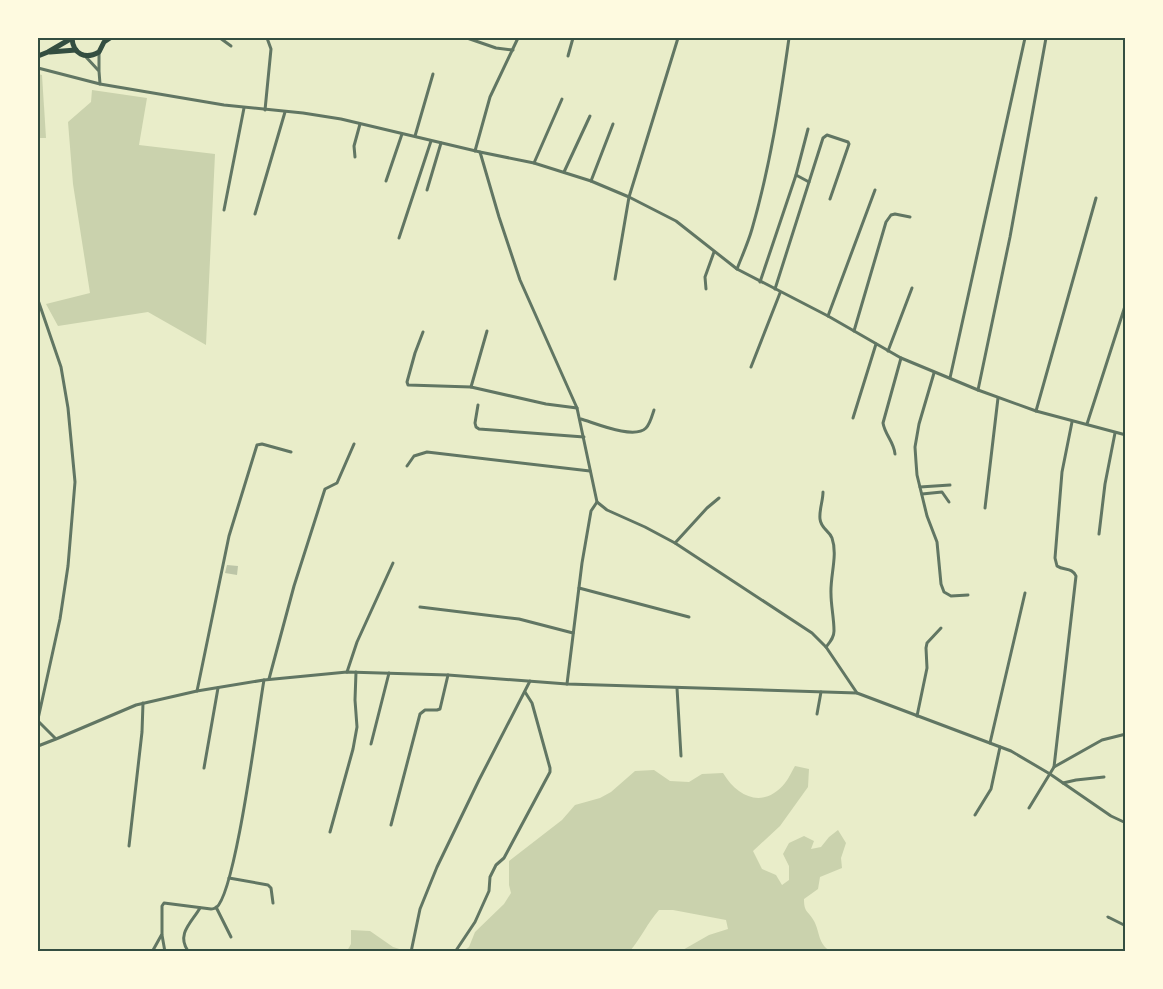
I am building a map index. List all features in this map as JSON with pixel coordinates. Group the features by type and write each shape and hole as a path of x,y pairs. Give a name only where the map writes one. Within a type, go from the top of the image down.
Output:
{"main road":[{"path":"38,56 72,38 76,50 85,56 96,54 104,40 110,38"},
{"path":"48,52 76,50"}],"street":[{"path":"220,38 231,46"},
{"path":"265,110 271,49 267,38"},
{"path":"466,38 496,48 513,50"},
{"path":"475,151 490,97 518,38"},
{"path":"568,56 573,38"},
{"path":"615,279 629,197 678,38"},
{"path":"737,269 751,231 765,179 776,126 789,38"},
{"path":"950,378 1025,38"},
{"path":"978,390 1011,237 1046,38"},
{"path":"99,52 100,84"},
{"path":"85,56 99,71"},
{"path":"38,68 100,84 214,104 318,115 534,163 591,181 676,220 737,269 828,316 901,358 998,398 1072,422 1125,435"},
{"path":"415,137 433,74"},
{"path":"534,163 562,99"},
{"path":"224,210 244,108"},
{"path":"255,214 285,112"},
{"path":"564,172 590,116"},
{"path":"355,157 354,146 360,124"},
{"path":"591,181 613,124"},
{"path":"760,282 796,175 808,129"},
{"path":"386,181 402,134"},
{"path":"775,289 823,138 827,135 848,142 849,146 830,199"},
{"path":"399,238 431,141"},
{"path":"427,190 441,143"},
{"path":"480,152 520,280 577,408 597,502 607,510 675,543 812,633 826,647 857,693"},
{"path":"796,175 809,182"},
{"path":"828,316 875,190"},
{"path":"1036,411 1096,198"},
{"path":"854,331 886,222 891,215 910,217"},
{"path":"706,289 705,277 714,252"},
{"path":"888,351 912,288"},
{"path":"751,367 781,292"},
{"path":"38,300 61,367 68,408 75,482 68,566 60,619 38,720 56,739"},
{"path":"1087,425 1125,303"},
{"path":"471,387 487,331"},
{"path":"423,332 415,353 408,385 471,387 546,404 577,408"},
{"path":"853,418 876,344"},
{"path":"895,454 894,445 883,423 901,358"},
{"path":"934,373 919,424 915,447 917,475 927,516 937,542 944,592 951,596 968,595"},
{"path":"985,508 998,398"},
{"path":"478,405 475,423 478,429 584,437"},
{"path":"580,419 637,433 649,425 654,410"},
{"path":"1029,808 1054,767 1076,576 1070,569 1061,569 1057,566 1055,558 1062,472 1072,422"},
{"path":"1100,534 1105,484 1115,433"},
{"path":"197,691 229,536 257,445 262,444 291,452"},
{"path":"269,679 294,586 325,489 337,483 354,444"},
{"path":"407,466 414,456 427,452 591,471"},
{"path":"920,487 950,485"},
{"path":"823,492 820,520 832,538 834,558 831,594 834,632 832,640 826,647"},
{"path":"922,494 942,492 949,502"},
{"path":"675,543 719,498"},
{"path":"567,684 591,511 597,502"},
{"path":"347,672 357,642 393,563"},
{"path":"579,588 689,617"},
{"path":"990,743 1025,593"},
{"path":"420,607 519,619 573,633"},
{"path":"917,716 927,668 927,643 941,628"},
{"path":"38,746 142,703 269,679 347,672 448,675 567,684 857,693 1011,751 1125,824"},
{"path":"330,832 357,727 356,672"},
{"path":"371,744 389,673"},
{"path":"391,825 420,714 425,710 440,709 448,675"},
{"path":"216,908 229,878 253,756 264,680"},
{"path":"411,951 420,909 437,867 530,681"},
{"path":"204,768 218,688"},
{"path":"677,688 681,756"},
{"path":"454,951 475,922 489,891 490,878 494,870 504,858 550,772 532,703 525,692"},
{"path":"818,714 821,692"},
{"path":"129,846 142,732 142,703"},
{"path":"1054,767 1102,741 1125,734"},
{"path":"975,815 991,789 1000,747"},
{"path":"1063,783 1104,777"},
{"path":"229,878 268,885 272,888 273,903"},
{"path":"165,951 162,934 162,906 164,903 216,908"},
{"path":"188,951 185,947 184,934 189,922 200,908"},
{"path":"216,908 231,937"},
{"path":"1108,917 1125,926"},
{"path":"152,951 162,934"}],"green space":[{"path":"38,74 42,75 46,138 38,138"},
{"path":"92,90 147,98 139,145 215,154 206,345 148,312 58,326 46,304 90,293 73,184 68,122 91,102"},
{"path":"795,766 809,769 808,787 780,826 753,851 762,869 776,875 782,885 789,880 789,866 783,854 789,843 804,836 814,841 811,849 821,847 838,830 846,843 841,858 842,868 820,877 818,889 804,899 804,904 814,921 821,942 831,951 681,951 709,935 728,929 726,920 673,910 659,910 630,951 463,951 469,947 475,932 504,904 511,893 509,861 562,820 575,805 600,798 611,792 635,771 654,770 670,781 689,782 702,774 723,773 736,789 752,797 760,798 777,791"},
{"path":"351,930 370,931 393,947 406,951 347,951 351,944"}],"building":[{"path":"227,565 238,566 237,575 225,573"}]}
